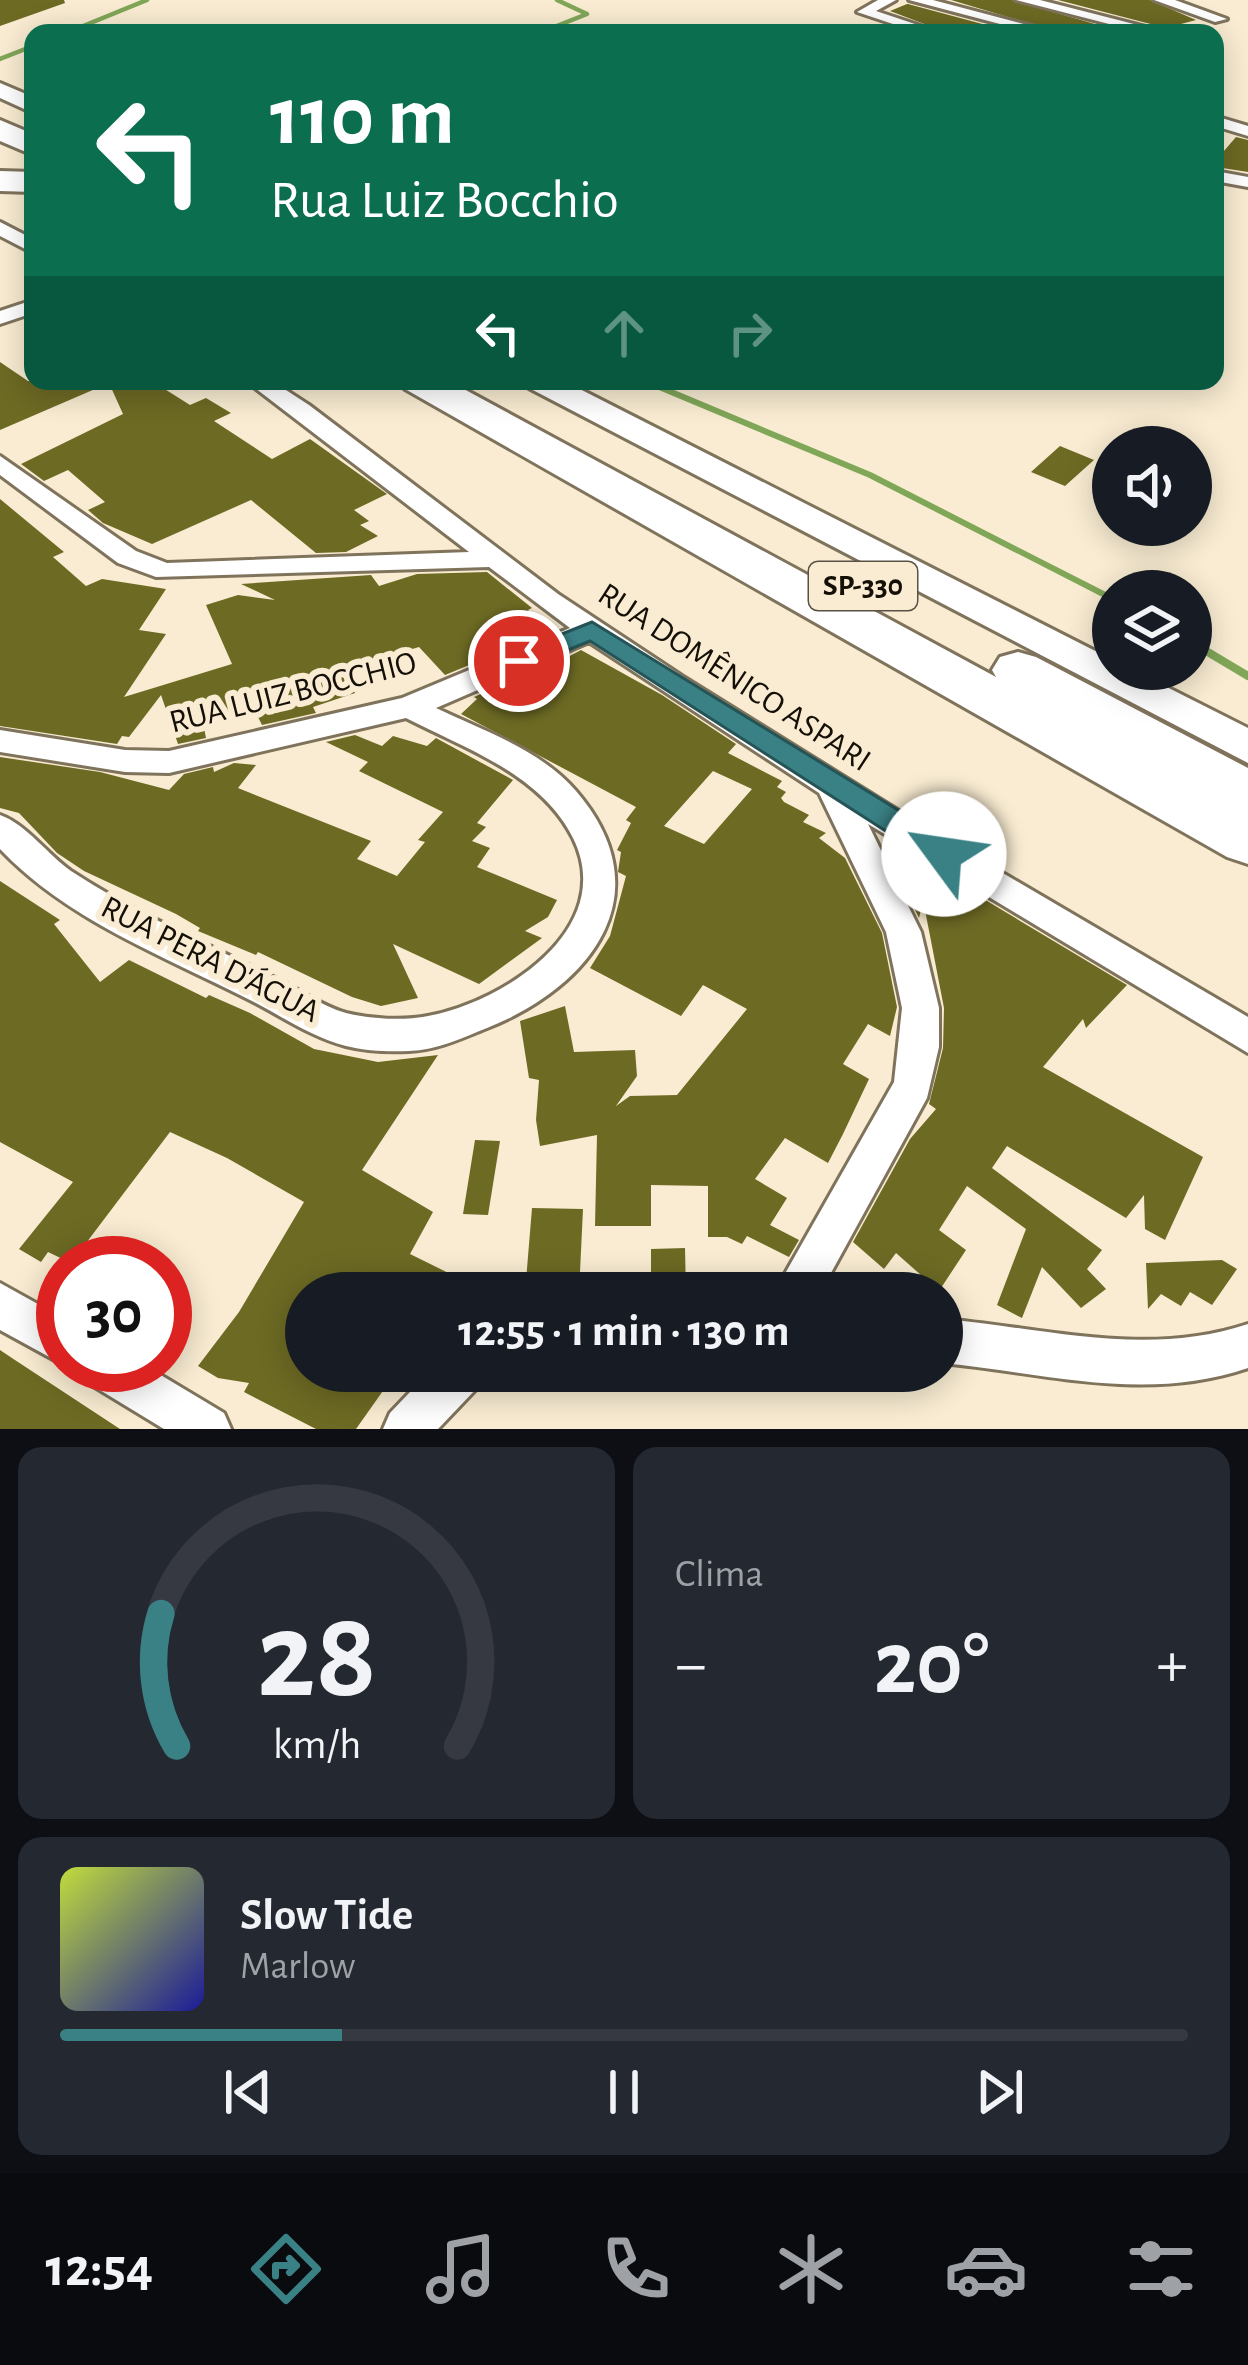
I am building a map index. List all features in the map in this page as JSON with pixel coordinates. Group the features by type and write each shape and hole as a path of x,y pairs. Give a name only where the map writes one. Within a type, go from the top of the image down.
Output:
{"highway":[{"name":"SP-330","path":"435,390 1248,841"},
{"name":"SP-330","path":"494,390 1248,794"}],"main road":[{"path":"557,390 1248,747"}],"street":[{"path":"890,0 866,10 868,15 902,24"},
{"path":"916,0 1014,24"},
{"path":"1023,0 1124,24"},
{"path":"1161,0 1177,8"},
{"path":"1143,2 1227,17 1215,24"},
{"name":"RUA DOMÊNICO ASPARI","path":"270,390 408,485 495,559 592,630 830,784 1248,1036"},
{"path":"0,463 127,557 165,571 495,559"},
{"name":"RUA LUIZ BOCCHIO","path":"0,741 125,761 169,762 409,707 592,630"},
{"name":"RUA PERA D'ÁGUA","path":"4,838 56,877 165,940 344,1029 421,1035 500,1009 555,974 589,935 599,898 596,863 584,827 564,798 530,772 409,707"},
{"path":"808,1272 914,1086 923,1052 924,1004 916,969 867,849 830,784"},
{"path":"0,1305 36,1327"},
{"path":"963,1342 1091,1363 1156,1367 1214,1361 1248,1346"},
{"path":"146,1392 208,1429"},
{"path":"406,1429 442,1392"}],"building":[{"path":"0,0 64,0 65,3 0,26"},
{"path":"951,0 1012,0 1095,24 1032,24"},
{"path":"1058,0 1150,0 1196,20 1151,24"},
{"path":"907,4 982,24 924,24 890,11"},
{"path":"1236,137 1248,140 1248,172 1224,168 1224,151"},
{"path":"0,362 24,378 24,390 93,390 0,430"},
{"path":"112,390 166,390 190,405 206,398 231,413 214,421 272,459 310,439 387,494 354,510 369,521 360,525 378,536 346,552 316,553 251,500 152,544 103,523 88,510 105,502 68,470 44,481 21,464 123,414"},
{"path":"1060,446 1092,459 1065,486 1031,472"},
{"path":"0,499 64,552 53,557 86,586 102,579 166,589 139,630 166,634 124,697 232,664 206,605 238,595 275,600 241,584 371,575 379,586 417,574 487,572 532,608 528,610 540,621 484,648 496,654 445,675 419,647 342,670 355,693 313,707 316,713 262,725 252,705 203,723 206,738 178,744 161,695 129,737 122,736 117,744 0,726"},
{"path":"581,650 736,744 728,753 782,781 777,787 786,792 781,798 784,802 809,815 803,822 826,833 819,838 845,858 882,933 897,1007 890,1036 868,1024 843,1064 869,1079 843,1134 828,1163 785,1138 755,1179 787,1198 770,1225 799,1240 789,1257 747,1236 742,1244 727,1237 708,1237 708,1186 651,1185 651,1226 595,1226 597,1135 540,1146 536,1120 539,1080 529,1078 520,1021 565,1006 574,1052 635,1050 637,1076 616,1106 630,1096 677,1095 747,1009 703,985 681,1016 590,968 610,936 626,876 618,872 621,852 617,850 631,823 626,820 636,807 461,714 477,699 474,697 530,672 534,675","holes":["713,771 752,789 704,844 664,826"]},
{"path":"355,735 382,746 393,736 427,746 436,738 513,780 477,823 486,827 472,841 490,848 477,867 557,900 548,917 525,931 542,938 479,984 393,944 418,998 381,1006 352,997 258,952 198,931 176,914 84,871 57,853 19,813 0,808 0,757 100,772 169,790 184,774 213,767 214,772 234,763 256,765 238,788 371,841 357,859 397,876 425,842 418,840 443,812 359,771 368,762 326,742"},
{"path":"917,859 928,881 919,918 893,865"},
{"path":"0,881 60,920 54,924 100,982 129,960 206,998 209,995 250,1013 314,1049 378,1062 438,1055 362,1170 433,1212 410,1254 446,1272 285,1272 285,1392 382,1392 356,1429 316,1429 244,1392 249,1383 218,1378 198,1366 239,1312 304,1202 170,1132 91,1236 36,1236 36,1259 19,1249 73,1182 0,1142"},
{"path":"967,889 1127,985 1086,1028 1083,1019 1043,1067 1203,1157 1165,1240 1145,1229 1144,1195 1126,1218 1007,1146 992,1168 1102,1250 1087,1269 1106,1289 1081,1308 1042,1267 1022,1318 997,1305 1026,1229 967,1186 939,1230 966,1250 952,1272 918,1272 896,1253 884,1269 853,1242 910,1139 936,1109 929,1104 943,1048 944,1008 925,910"},
{"path":"475,1140 500,1141 488,1215 463,1214"},
{"path":"532,1208 583,1209 580,1272 527,1272"},
{"path":"685,1248 686,1272 651,1272 651,1249"},
{"path":"1222,1260 1237,1269 1212,1305 1190,1292 1181,1306 1161,1294 1148,1309 1146,1263"},
{"path":"0,1350 36,1374 36,1392 64,1392 120,1429 0,1429"}],"waterway":[{"path":"88,24 147,0"},
{"path":"557,0 587,14 562,24"},
{"path":"0,59 24,50"},
{"path":"667,390 870,475 1092,588"},
{"path":"1212,655 1248,676"}],"route":[{"path":"519,661 592,630 944,854"}]}
